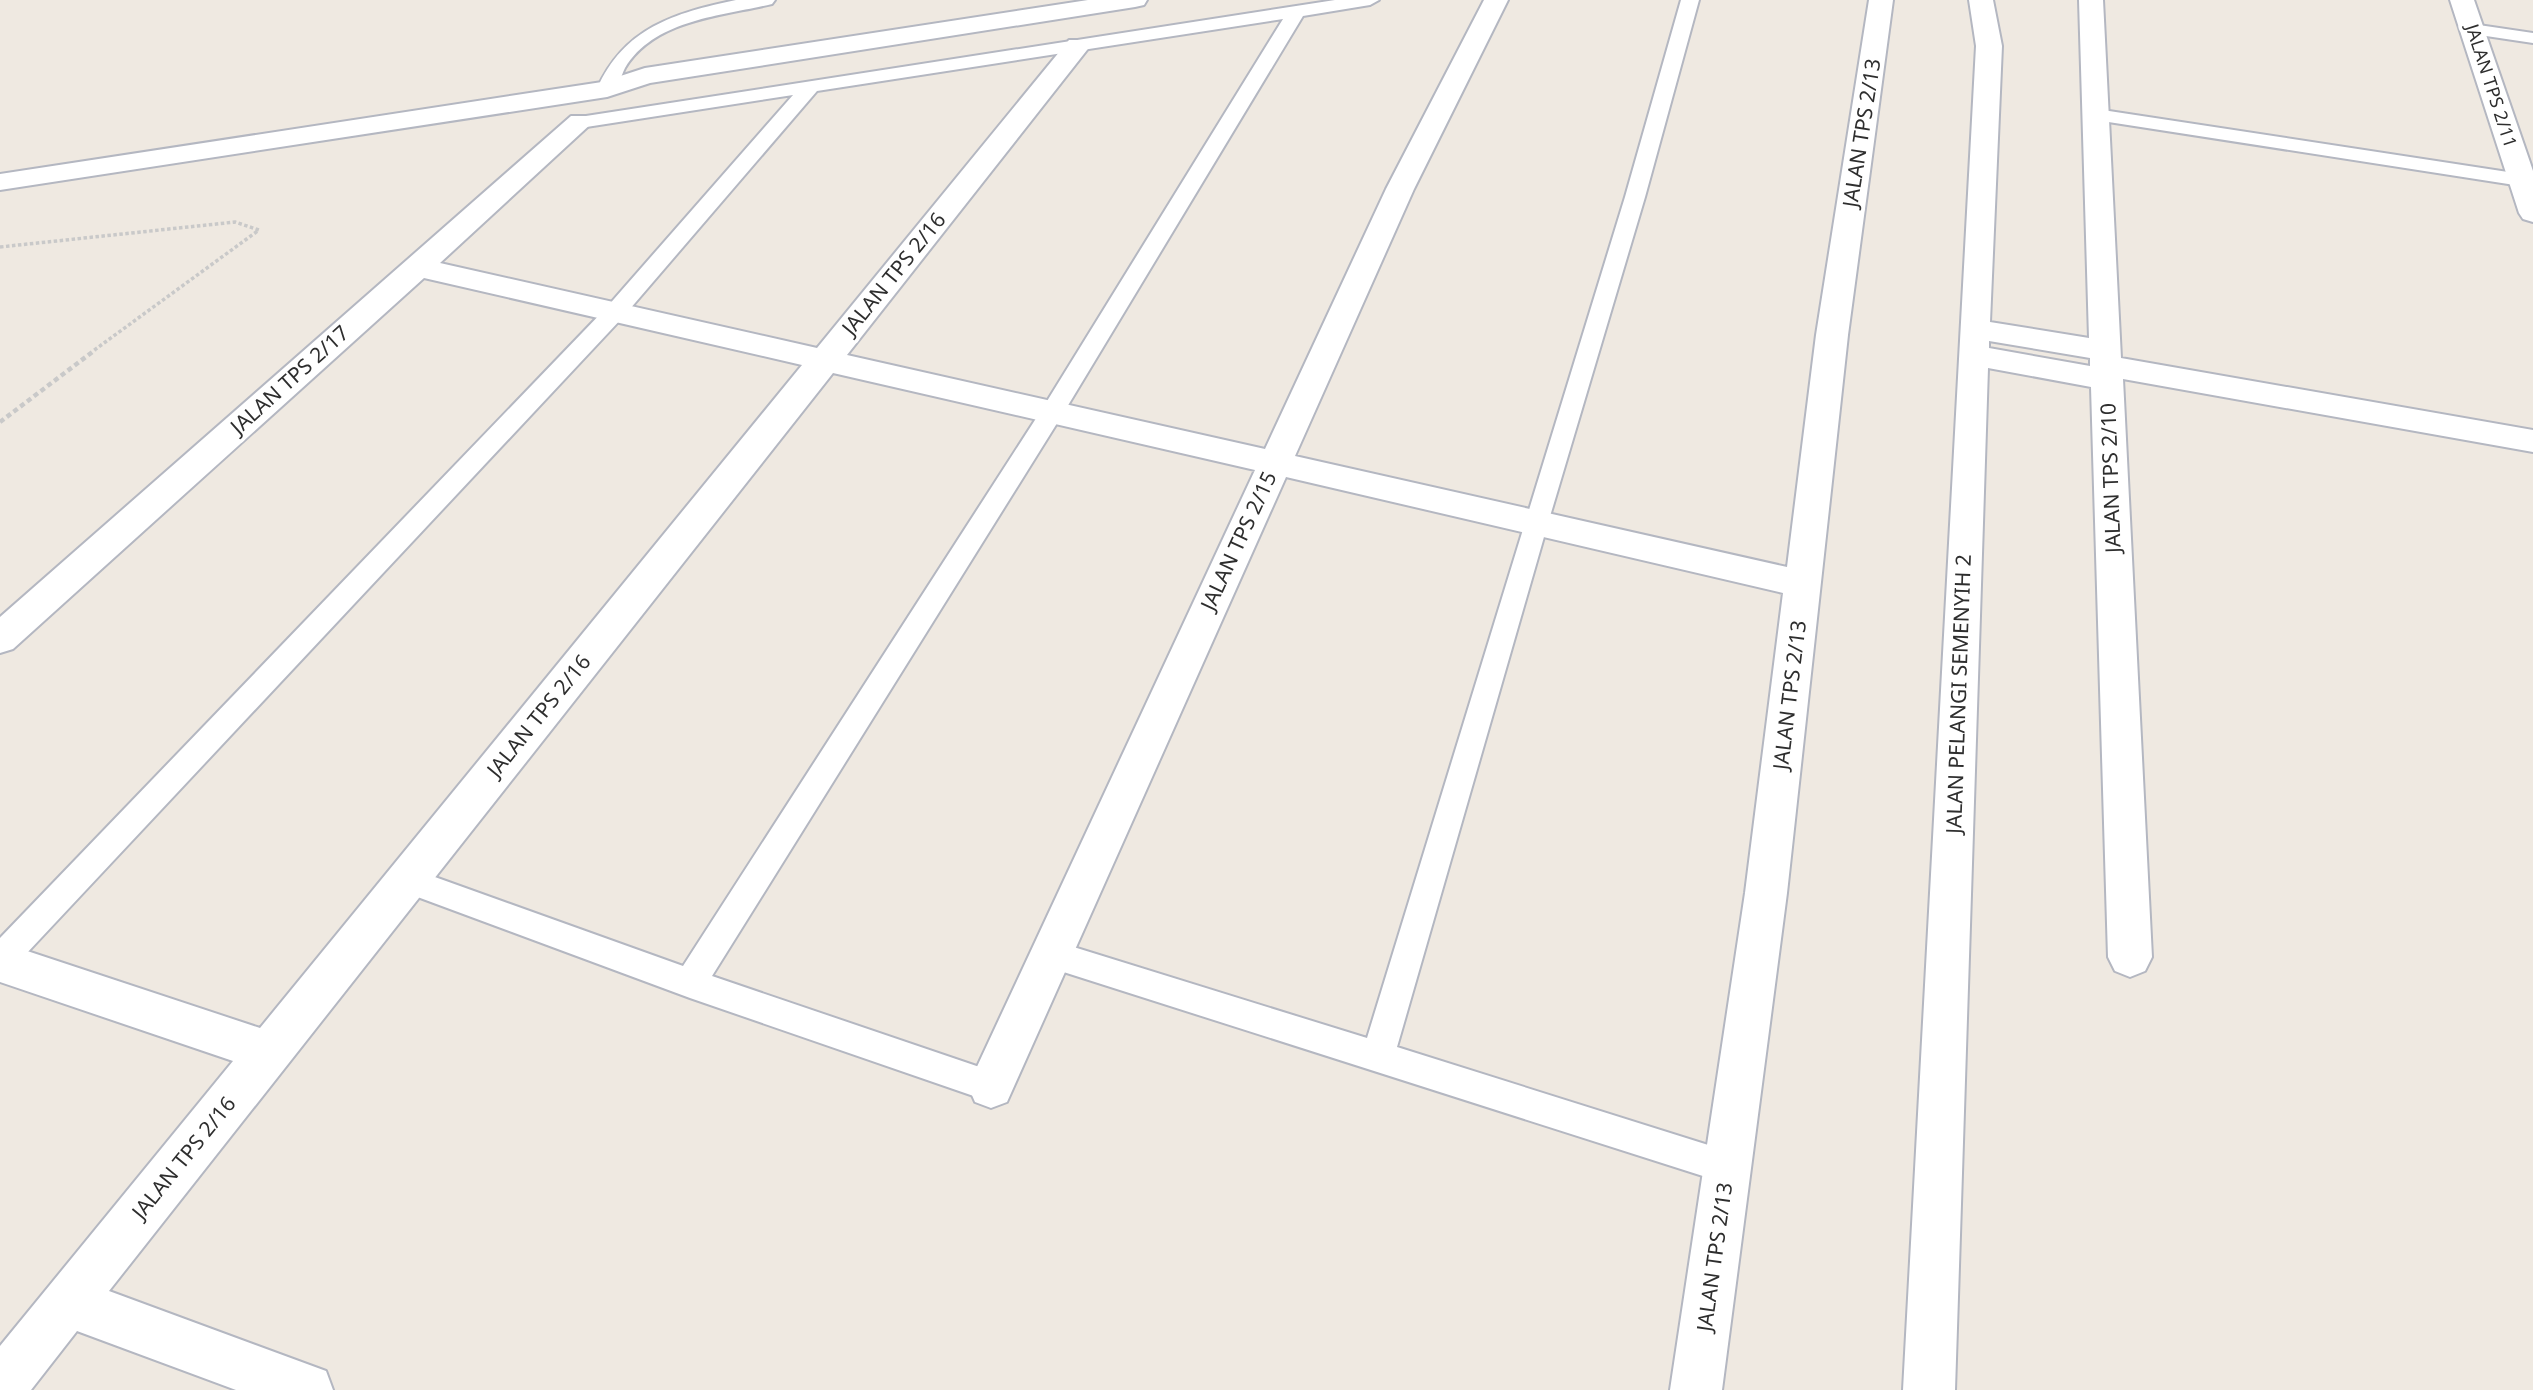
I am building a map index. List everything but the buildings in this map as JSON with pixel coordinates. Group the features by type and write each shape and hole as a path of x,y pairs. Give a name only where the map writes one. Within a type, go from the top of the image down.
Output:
{"street":[{"path":"0,163 645,76 1135,0"},
{"name":"JALAN TPS 2/15","path":"991,1086 1400,189 1496,0"},
{"name":"JALAN TPS 2/13","path":"1696,1390 1766,893 1832,335 1881,0"},
{"name":"JALAN PELANGI SEMENYIH 2","path":"1929,1390 1989,46 1981,0"},
{"name":"JALAN TPS 2/10","path":"2091,0 2130,957"},
{"name":"JALAN TPS 2/11","path":"2462,0 2533,213"},
{"name":"JALAN TPS 2/16","path":"0,1387 1078,45"},
{"path":"0,182 610,79"},
{"name":"JALAN TPS 2/17","path":"0,639 580,122"},
{"path":"417,267 1803,584"},
{"path":"1974,342 2533,441"},
{"path":"0,961 270,1052"},
{"path":"68,1302 307,1390"}],"lane":[{"path":"610,79 649,36 676,21 765,0"},
{"path":"580,122 1370,0"},
{"path":"1378,1057 1535,523 1635,197 1690,0"},
{"path":"690,983 1052,412 1297,11"},
{"path":"2472,29 2533,38"},
{"path":"0,961 615,312 811,86"},
{"path":"2096,115 2521,180"},
{"path":"408,880 690,983 991,1086"},
{"path":"1051,954 1728,1167"}],"path":[{"path":"0,247 235,222 260,230 198,272 0,422"}]}
